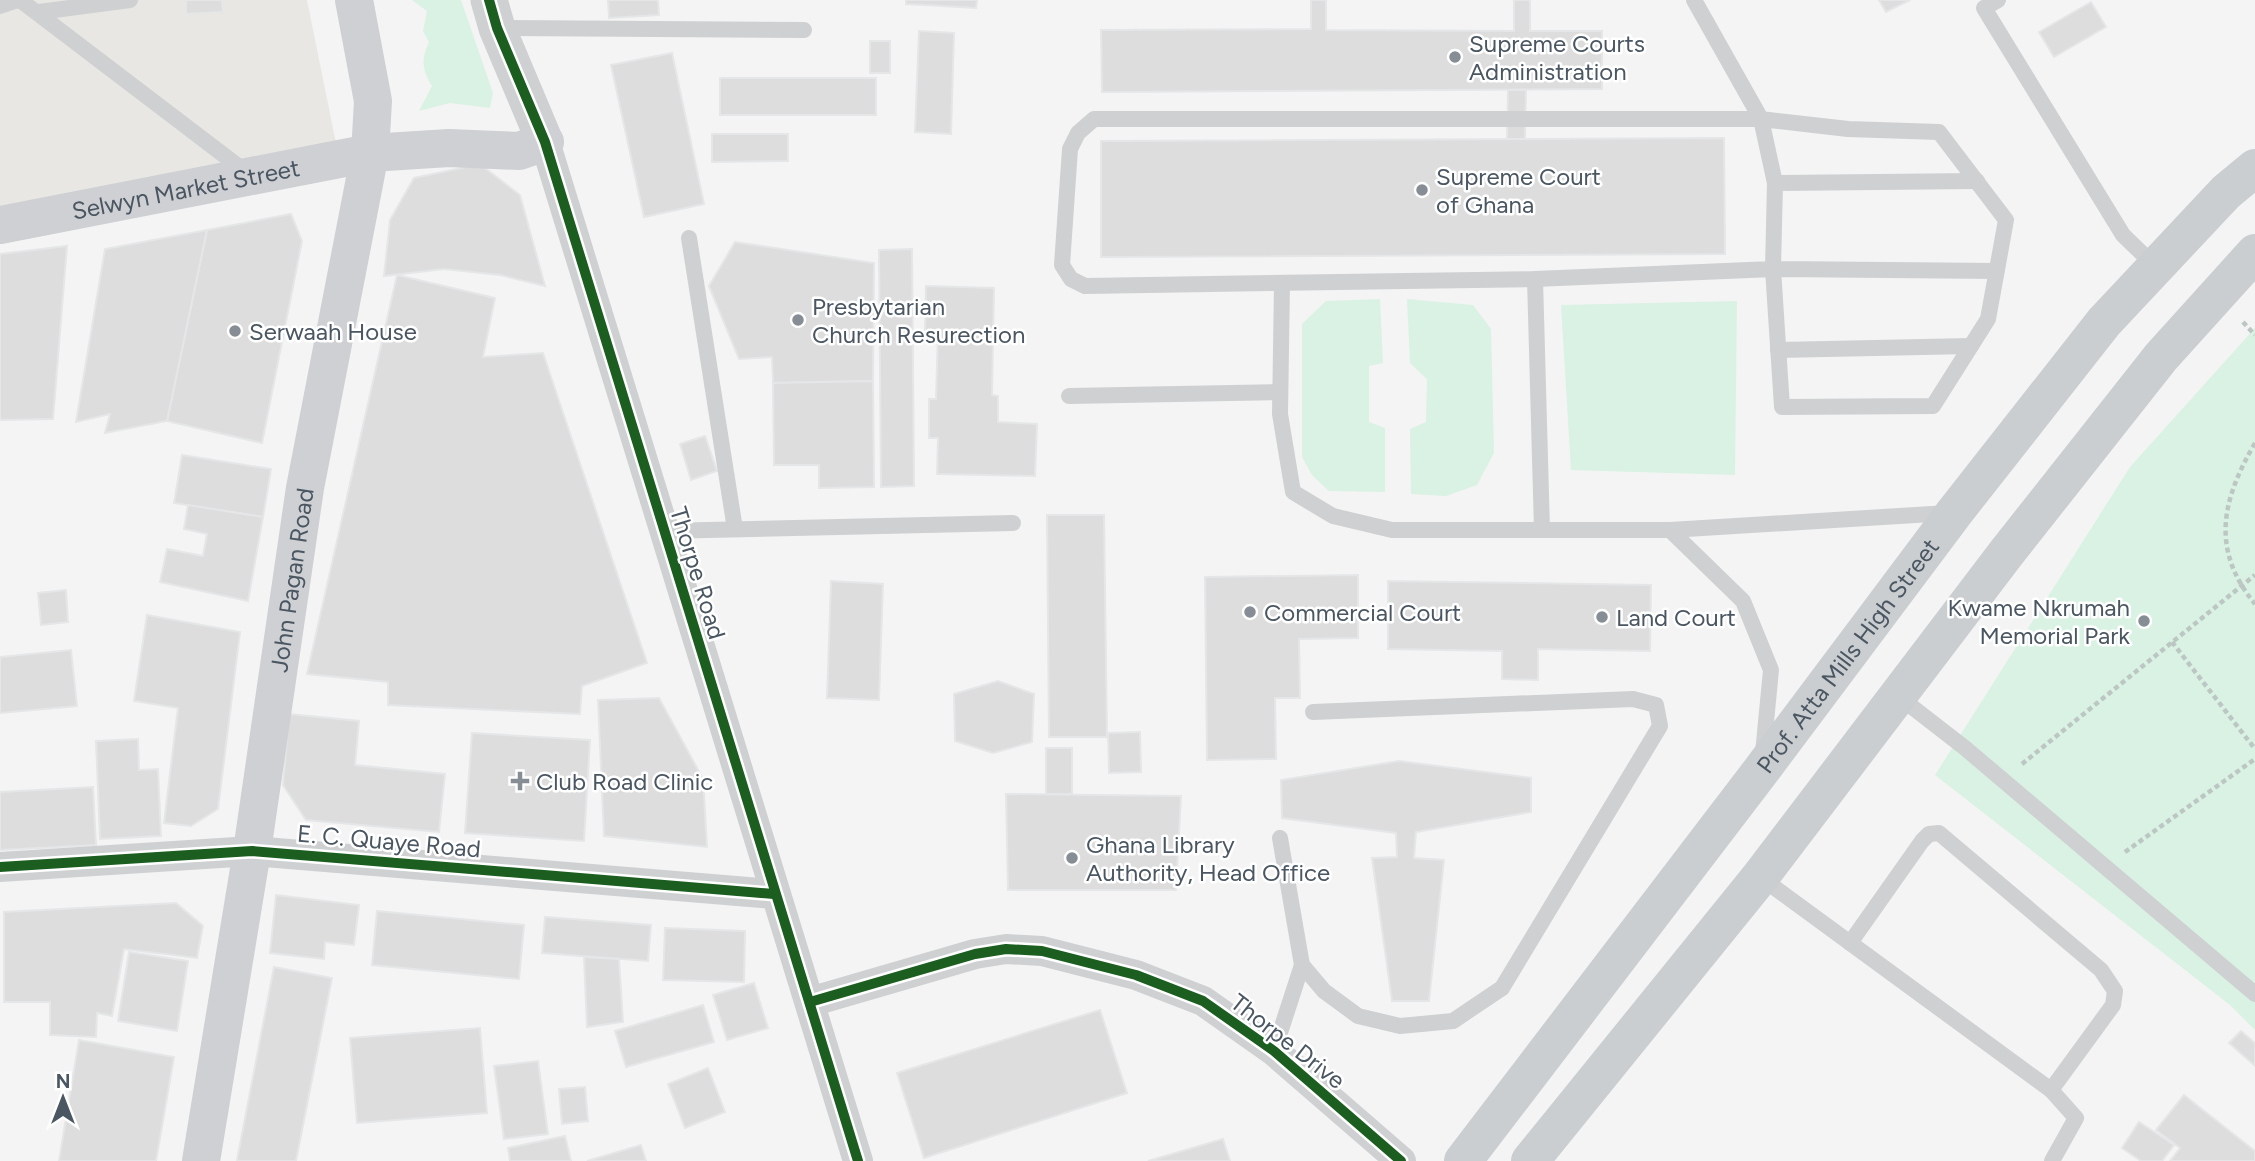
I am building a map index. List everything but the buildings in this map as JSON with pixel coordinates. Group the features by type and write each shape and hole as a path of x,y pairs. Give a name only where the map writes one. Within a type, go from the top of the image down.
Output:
{"main road":[{"name":"John Pagan Road","path":"201,1161 252,852 304,488 370,153 373,101 354,0"},
{"name":"Selwyn Market Street","path":"0,225 370,153 449,148 519,151 545,142"},
{"name":"Prof. Atta Mills High Street","path":"1463,1161 1954,513 2104,323 2154,265 2226,192 2255,169"},
{"path":"1530,1161 1760,877 2161,357 2255,253"}],"street":[{"name":"Thorpe Road","path":"493,14 545,142 858,1161"},
{"name":"E. C. Quaye Road","path":"0,867 252,852 774,894"},
{"name":"Thorpe Drive","path":"810,1002 975,954 1006,949 1042,951 1136,975 1203,1001 1274,1051 1401,1161"}],"lane":[{"path":"0,6 19,0 40,12 251,176"},
{"path":"40,12 130,0"},
{"path":"1694,0 1761,119 1776,183 1773,269 1782,407 1933,406 1988,319 1997,271 2006,220 1939,132 1848,129 1761,119 1094,119 1078,133 1070,149 1062,265 1071,279 1084,286 1535,279 1773,269 1997,271"},
{"path":"1998,0 1984,8 2123,235 2154,265"},
{"path":"493,14 804,30"},
{"path":"1776,183 1977,181"},
{"path":"689,238 735,529"},
{"path":"1535,279 1542,530"},
{"path":"1282,284 1280,414 1293,492 1333,516 1392,530 1670,530 1954,513"},
{"path":"1778,350 1971,346"},
{"path":"1069,396 1280,392"},
{"path":"663,531 1013,523"},
{"path":"1670,530 1743,601 1771,670 1760,772"},
{"path":"1898,696 2002,780 2255,994"},
{"path":"1301,965 1324,991 1358,1016 1401,1026 1453,1021 1502,988 1660,726 1656,705 1633,699 1313,712"},
{"path":"1850,943 1922,841 1929,834 1939,833 2101,970 2115,991 2113,1004 2051,1090"},
{"path":"1274,1051 1301,965 1280,838"},
{"path":"1760,877 2051,1090 2076,1118 2052,1161"}],"path":[{"path":"2255,443 2238,472 2227,513 2226,551 2241,586 2255,604"},
{"path":"2002,780 2255,575"},
{"path":"2172,642 2255,749"},
{"path":"2105,867 2255,760"}],"shaded area":[{"path":"0,0 307,0 338,153 0,218"}],"green space":[{"path":"412,0 461,0 493,93 490,108 450,103 419,111 432,86 424,64 429,42 423,31 427,11"},
{"path":"1380,299 1383,363 1369,366 1369,422 1385,428 1385,492 1329,491 1312,475 1302,457 1302,324 1326,301"},
{"path":"1407,299 1473,305 1491,329 1494,453 1477,485 1446,496 1411,494 1410,429 1426,422 1427,379 1410,363"},
{"path":"1737,301 1735,475 1571,470 1561,305"},
{"name":"Kwame Nkrumah Memorial Park","path":"2255,328 2255,1030 2230,1005 1935,775 2130,467"}],"cycle path":[{"path":"489,0 497,28 545,142 858,1161"},
{"path":"0,867 252,851 774,894"},
{"path":"810,1002 975,954 1006,949 1042,951 1136,975 1203,1001 1274,1051 1401,1161"}],"place":[{"name":"Supreme Courts Administration","path":"1455,57"},
{"name":"Supreme Court of Ghana","path":"1422,190"},
{"name":"Presbytarian Church Resurection","path":"798,320"},
{"name":"Serwaah House","path":"235,331"},
{"name":"Commercial Court","path":"1250,612"},
{"name":"Land Court","path":"1602,617"},
{"name":"Kwame Nkrumah Memorial Park","path":"2144,621"},
{"name":"Club Road Clinic","path":"520,781"},
{"name":"Ghana Library Authority, Head Office","path":"1072,858"}]}
